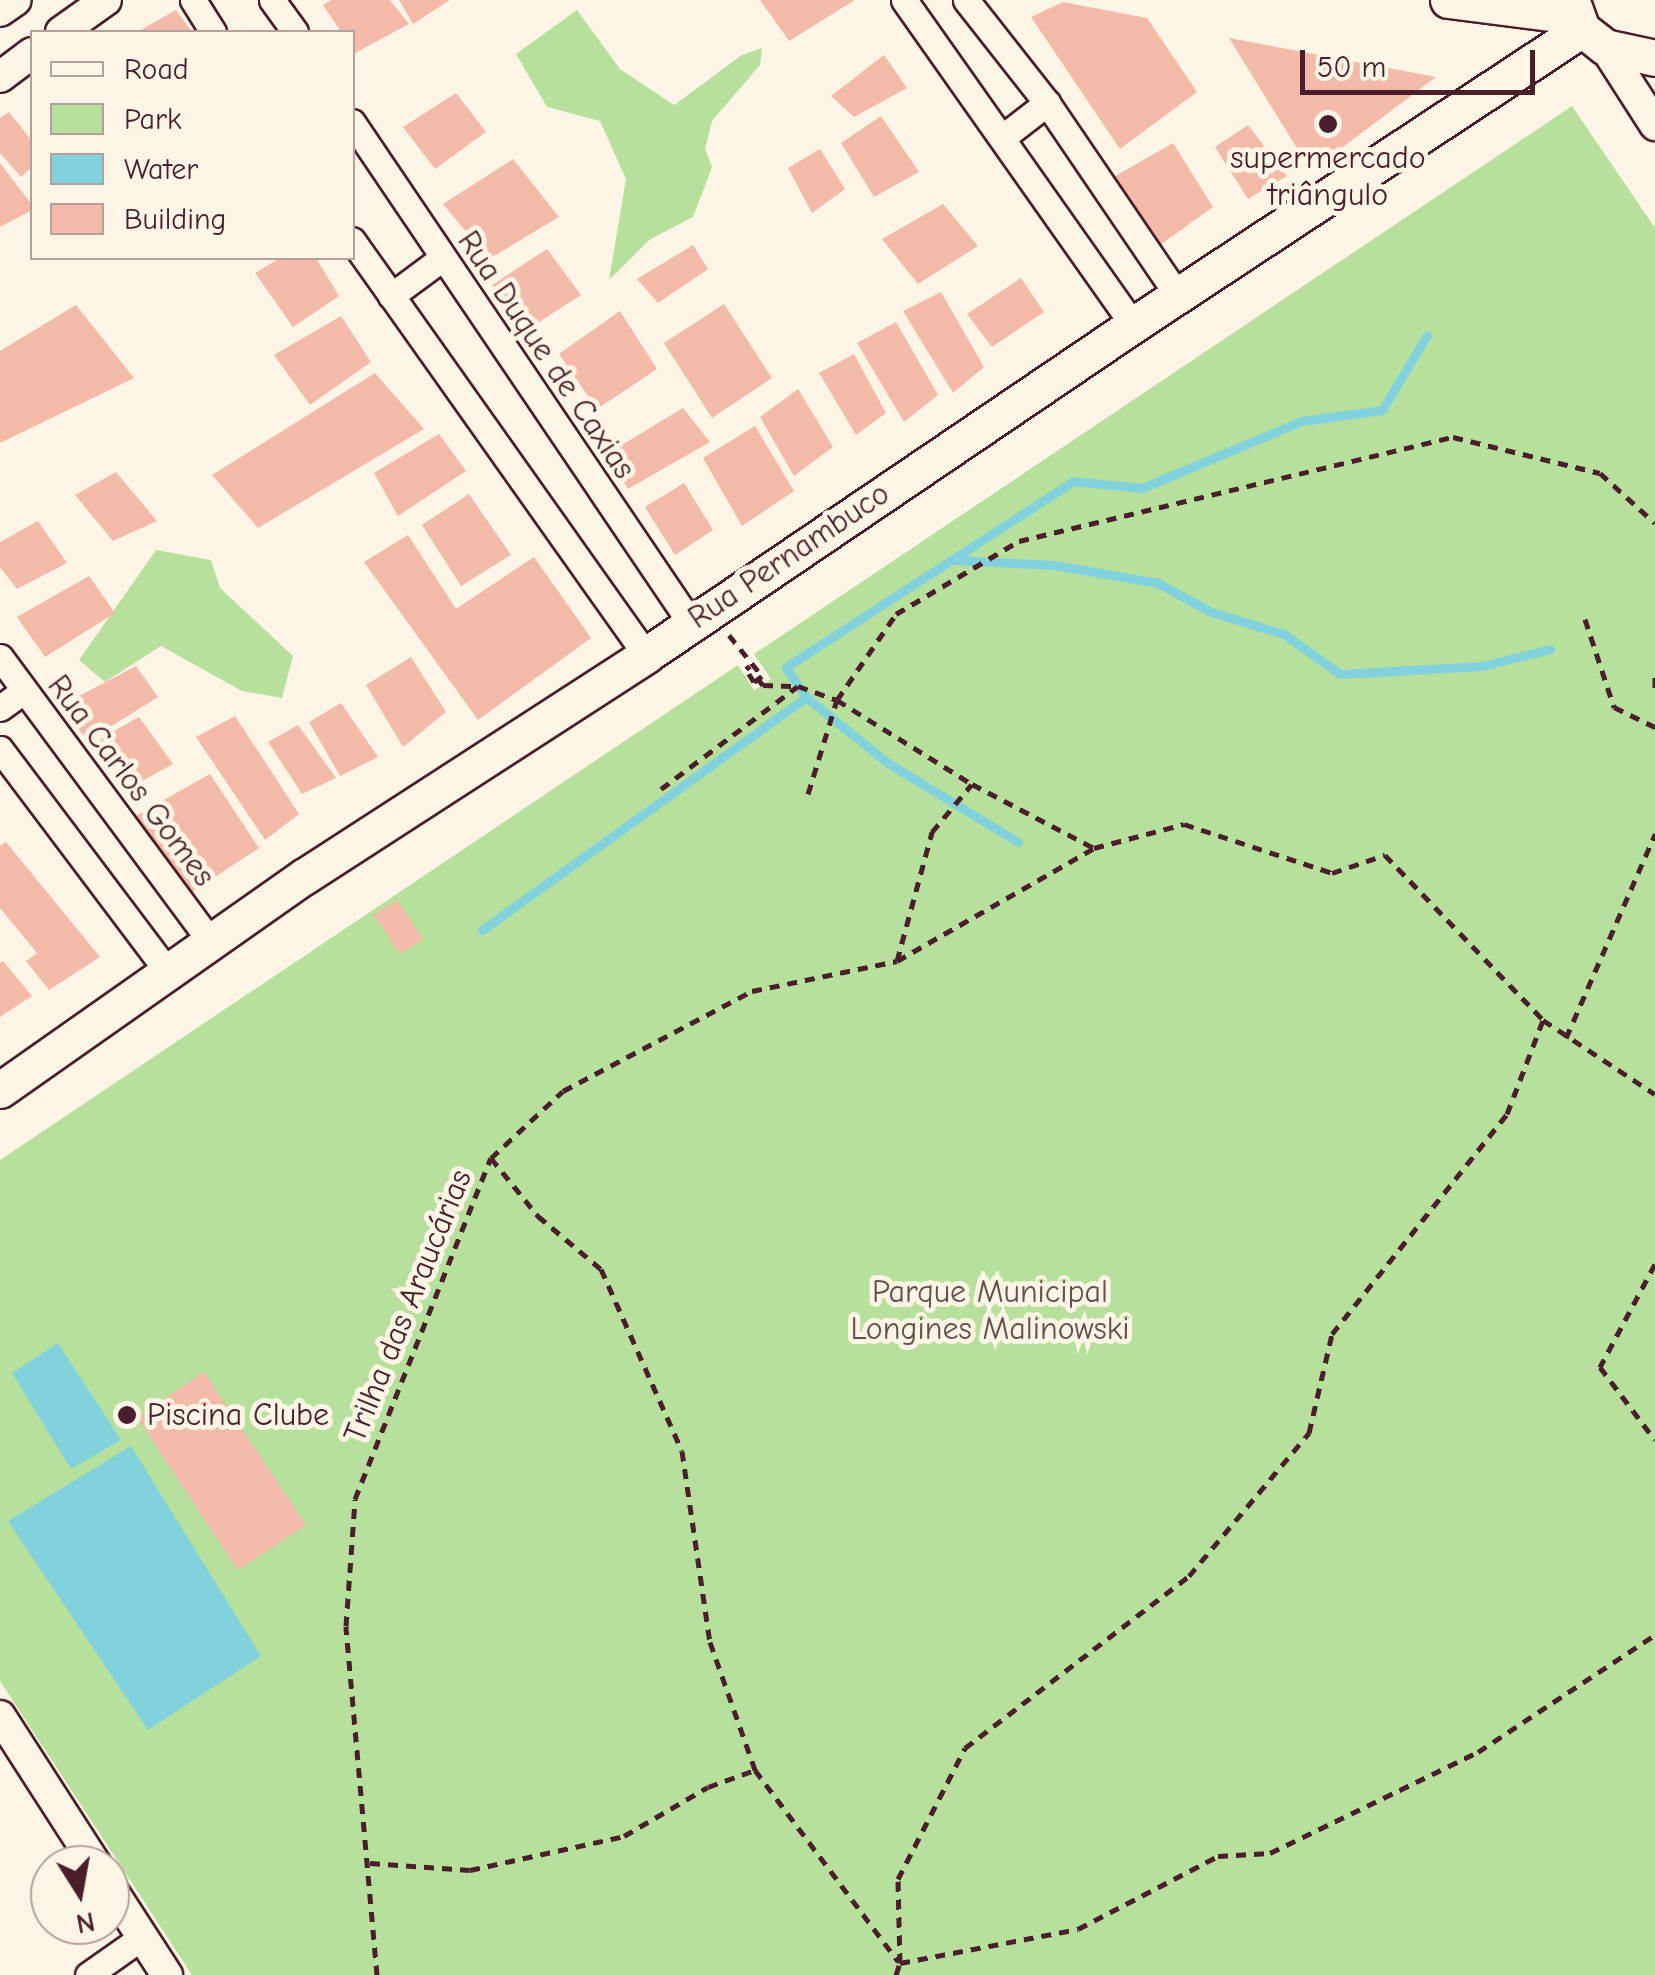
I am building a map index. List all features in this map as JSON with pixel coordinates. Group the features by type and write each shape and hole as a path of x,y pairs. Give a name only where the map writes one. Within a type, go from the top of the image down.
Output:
{"main road":[{"path":"1448,0 1584,23 1655,58"},
{"name":"Rua Pernambuco","path":"0,1090 305,876 646,654 1584,23"}],"street":[{"path":"0,11 16,0"},
{"path":"64,30 106,0"},
{"path":"193,0 212,30"},
{"path":"272,0 293,30"},
{"path":"904,0 1133,325"},
{"path":"966,0 1047,103 1178,296"},
{"path":"1584,23 1655,125"},
{"path":"0,77 30,55"},
{"path":"1002,137 1047,103"},
{"name":"Rua Duque de Caxias","path":"355,127 441,260 690,622"},
{"path":"355,244 646,654"},
{"path":"390,296 441,260"},
{"name":"Rua Carlos Gomes","path":"0,658 212,943"},
{"path":"0,708 23,691"},
{"path":"0,750 169,973"},
{"path":"0,1716 83,1845"},
{"path":"130,1918 167,1975"},
{"path":"88,1975 142,1937"}],"path":[{"path":"808,794 837,700 896,614 1020,541 1453,436 1600,473 1655,523"},
{"path":"1585,619 1614,706 1655,726"},
{"path":"1655,677 1655,694"},
{"path":"758,679 762,685 798,686 837,700 972,784 1094,848"},
{"path":"661,790 798,686"},
{"path":"898,961 932,832 972,784"},
{"name":"Trilha das Araucárias","path":"377,1975 346,1626 355,1499 491,1158 563,1091 752,992 898,961 1094,848 1184,824 1332,873 1385,855 1543,1020"},
{"path":"1566,1038 1655,834"},
{"path":"896,1975 900,1963 898,1879 965,1748 1189,1576 1309,1433 1332,1334 1507,1114 1543,1020 1655,1094"},
{"path":"491,1158 538,1216 602,1269 682,1450 710,1642 755,1770 900,1963"},
{"path":"1655,1264 1600,1367 1655,1440"},
{"path":"900,1963 1078,1928 1218,1856 1270,1853 1478,1752 1655,1635"},
{"path":"370,1864 470,1870 624,1836 708,1786 755,1770"}],"green space":[{"path":"577,10 620,69 674,105 742,55 762,48 760,65 712,121 705,149 712,167 693,217 649,240 609,280 626,179 600,121 547,107 516,54"},
{"name":"Parque Municipal Longines Malinowski","path":"1572,106 1655,228 1655,1975 192,1975 130,1880 130,1845 107,1845 0,1681 0,1160 738,665 754,690 763,685 771,679 754,654"},
{"path":"156,550 211,560 220,588 293,656 282,698 242,691 161,646 105,682 79,660"}],"water":[{"path":"58,1343 121,1440 71,1469 12,1373"},
{"path":"131,1446 261,1656 148,1730 8,1521"}],"building":[{"path":"331,0 390,0 409,24 355,53 355,30 340,30 323,5"},
{"path":"399,0 450,0 413,24"},
{"path":"760,0 855,0 789,41"},
{"path":"1063,2 1147,18 1197,92 1120,149 1031,17"},
{"path":"176,10 191,30 141,30"},
{"name":"supermercado triângulo","path":"1229,38 1436,77 1311,171"},
{"path":"884,55 907,88 854,117 831,96"},
{"path":"456,93 486,132 435,169 403,127"},
{"path":"9,112 30,138 30,169 21,177 0,153 0,118"},
{"path":"881,116 919,172 874,197 841,143"},
{"path":"1248,125 1287,176 1248,199 1215,147"},
{"path":"1173,143 1213,207 1156,248 1112,178"},
{"path":"820,149 845,189 812,213 788,168"},
{"path":"513,159 559,217 489,259 443,204"},
{"path":"0,163 30,202 30,211 0,227"},
{"path":"943,204 978,246 918,284 882,239"},
{"path":"693,245 708,269 658,303 637,279"},
{"path":"547,249 581,295 525,331 492,285"},
{"path":"277,260 317,260 339,296 293,327 255,273"},
{"path":"1021,278 1044,312 992,347 967,314"},
{"path":"941,292 984,367 953,393 903,311"},
{"path":"724,304 772,378 712,418 664,343"},
{"path":"76,305 134,378 0,443 0,351"},
{"path":"620,311 657,369 597,409 559,354"},
{"path":"341,316 371,362 310,405 274,355"},
{"path":"896,322 938,395 904,422 857,343"},
{"path":"854,354 886,413 856,435 819,373"},
{"path":"375,373 424,429 258,528 212,475"},
{"path":"798,389 833,447 794,476 760,417"},
{"path":"683,408 710,442 628,489 607,454"},
{"path":"755,426 794,491 742,526 703,458"},
{"path":"439,434 466,471 398,516 374,473"},
{"path":"116,472 157,521 113,541 75,495"},
{"path":"684,483 713,530 675,555 645,507"},
{"path":"469,494 511,555 461,586 422,525"},
{"path":"38,521 67,563 17,589 0,567 0,542"},
{"path":"408,535 456,609 534,557 591,638 478,720 364,562"},
{"path":"89,576 115,613 45,657 17,617"},
{"path":"411,657 446,712 403,747 366,685"},
{"path":"136,666 158,697 88,741 60,706"},
{"path":"341,703 378,757 340,776 309,722"},
{"path":"235,716 299,814 265,840 196,737"},
{"path":"139,717 173,764 135,785 100,739"},
{"path":"298,725 336,778 302,794 268,742"},
{"path":"210,774 259,848 186,896 132,818"},
{"path":"6,842 100,957 49,990 26,961 37,953 0,908 0,846"},
{"path":"397,900 423,939 400,954 374,915"},
{"path":"3,961 32,996 0,1017 0,963"},
{"path":"204,1372 306,1525 238,1570 137,1417"}],"waterway":[{"path":"1018,842 888,763 806,697 786,667 1073,481 1142,488 1301,421 1382,410 1427,335"},
{"path":"955,560 1054,565 1158,583 1211,612 1284,634 1340,674 1482,666 1550,649"},
{"path":"482,930 806,697"}],"place":[{"name":"supermercado triângulo","path":"1328,124"},
{"name":"Piscina Clube","path":"127,1415"}]}
